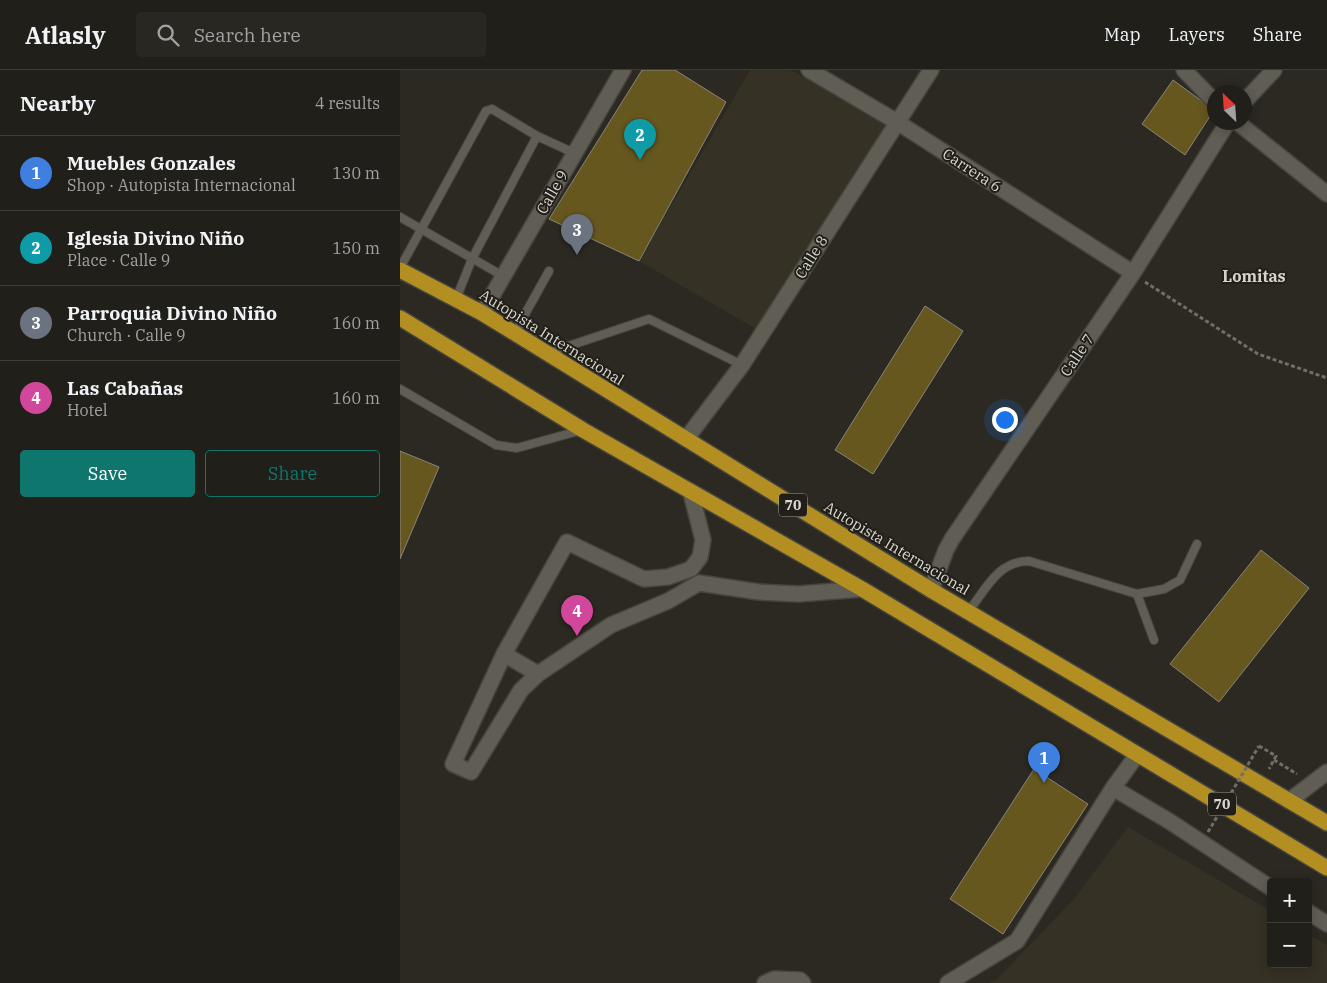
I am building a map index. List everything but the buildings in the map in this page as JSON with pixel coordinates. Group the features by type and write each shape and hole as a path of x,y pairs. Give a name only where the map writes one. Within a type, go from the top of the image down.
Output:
{"highway":[{"name":"Autopista Internacional","path":"400,269 482,314 931,590 1327,823"},
{"name":"70","path":"400,318 583,430 691,493 862,588 1327,868"}],"street":[{"name":"Calle 9","path":"482,314 623,70"},
{"name":"Carrera 6","path":"809,70 897,122 1133,273"},
{"name":"Calle 8","path":"686,439 742,365 931,70"},
{"path":"1184,70 1207,94"},
{"path":"1252,93 1274,70"},
{"name":"Calle 7","path":"931,590 952,539 1133,273 1223,130"},
{"path":"1247,130 1327,194"},
{"path":"691,493 703,540 700,558 691,569 668,577 644,579 567,542 504,654 453,764 471,772 521,690 538,674 611,625 668,601 699,583 759,592 798,594 862,588"},
{"path":"691,569 699,583"},
{"path":"504,654 538,674"},
{"path":"948,983 1017,940 1113,788 1137,755"},
{"path":"1288,801 1327,772"},
{"path":"1113,788 1169,821 1267,885"},
{"path":"1312,915 1327,924"},
{"path":"765,983 774,979 800,980 803,983"}],"lane":[{"path":"400,269 486,111 492,109 537,136 574,154"},
{"path":"456,299 472,259 537,136"},
{"path":"400,217 503,276"},
{"path":"514,334 549,271"},
{"path":"546,353 649,319 742,365"},
{"path":"400,389 496,445 517,448 583,430"},
{"path":"968,612 1002,568 1016,561 1029,561 1137,594 1164,588 1180,580 1197,544"},
{"path":"1137,594 1154,640"}],"path":[{"path":"1133,273 1161,294 1181,304 1258,354 1327,378"},
{"path":"1200,827 1208,832 1259,746 1276,756 1260,785"},
{"path":"1274,760 1313,783"}],"shaded area":[{"path":"750,70 791,70 886,124 763,333 639,261"},
{"path":"1128,827 1267,909 1267,968 1312,968 1312,936 1327,945 1327,983 989,983 996,980 1074,899"}],"place":[{"name":"Iglesia Divino Niño","path":"640,160"},
{"name":"Parroquia Divino Niño","path":"577,255"},
{"name":"Las Cabañas","path":"577,636"},
{"name":"Muebles Gonzales","path":"1044,783"}],"district":[{"name":"Lomitas","path":"1254,276"}]}
